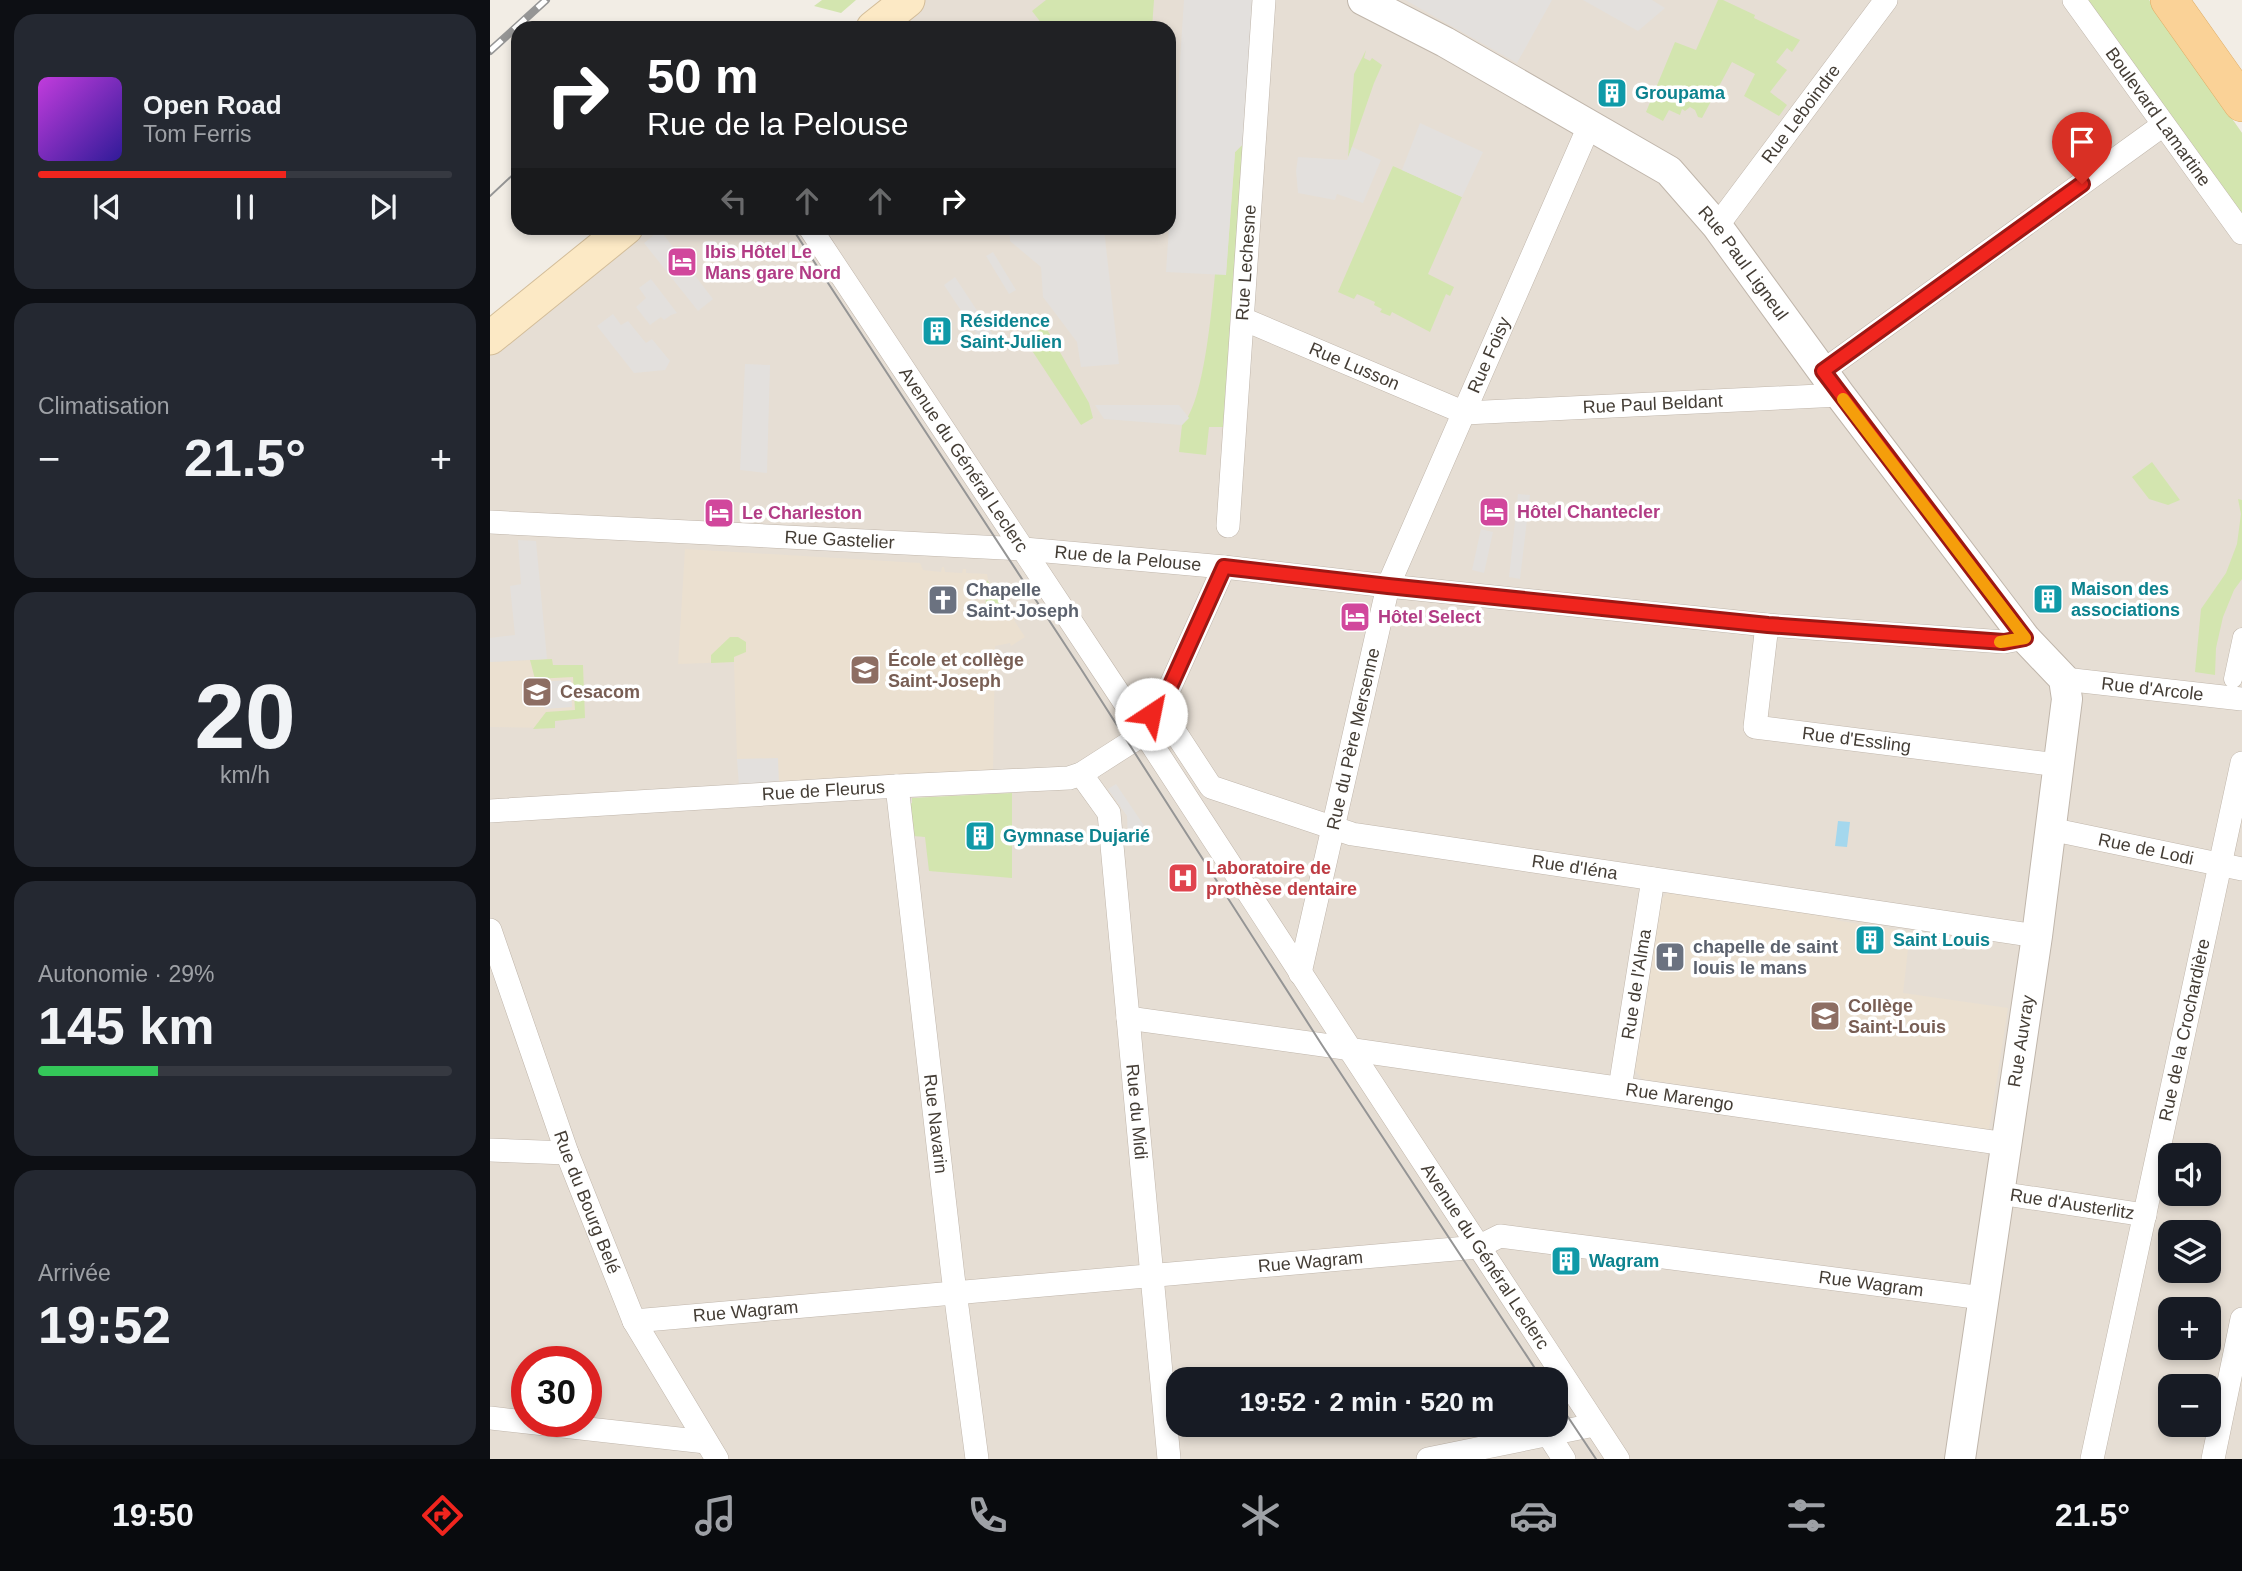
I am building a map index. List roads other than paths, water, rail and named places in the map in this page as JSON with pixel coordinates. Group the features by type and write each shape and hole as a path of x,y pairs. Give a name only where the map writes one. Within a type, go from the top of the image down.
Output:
{"main road":[{"path":"882,21 908,0"},
{"path":"2169,0 2242,103"},
{"path":"490,338 617,235"}],"street":[{"name":"Rue Lechesne","path":"1228,526 1264,0"},
{"name":"Rue Paul Ligneul","path":"1363,0 1445,42 1669,171 1717,226 1831,383 2025,638"},
{"name":"Rue Leboindre","path":"1717,226 1886,0"},
{"name":"Boulevard Lamartine","path":"2074,0 2242,233"},
{"name":"Rue Foisy","path":"1388,586 1590,124"},
{"path":"1831,383 2163,125"},
{"name":"Avenue du Général Leclerc","path":"815,235 1142,728 1618,1459"},
{"name":"Rue Lusson","path":"1243,318 1465,413"},
{"name":"Rue Paul Beldant","path":"1465,413 1831,383"},
{"name":"Rue Gastelier","path":"490,522 1024,550"},
{"name":"Rue de la Pelouse","path":"1024,550 1224,567 1768,625 2004,642 2025,638"},
{"path":"1142,728 1160,709 1224,567"},
{"name":"Rue du Père Mersenne","path":"1300,973 1388,586"},
{"name":"Rue d'Essling","path":"1768,625 1755,727 2058,765"},
{"path":"2237,689 2242,637"},
{"path":"2025,638 2065,689"},
{"name":"Rue Auvray","path":"1960,1459 2037,936 2065,689"},
{"name":"Rue d'Arcole","path":"2065,689 2237,689"},
{"name":"Rue d'Iéna","path":"1160,709 1211,787 1352,834 2037,936"},
{"name":"Rue de Fleurus","path":"490,811 1069,778 1081,774 1142,728"},
{"name":"Rue de la Crochardière","path":"2092,1459 2145,1215 2231,866 2242,763"},
{"name":"Rue du Midi","path":"1081,774 1109,814 1169,1459"},
{"name":"Rue Navarin","path":"897,786 977,1459"},
{"name":"Rue de Lodi","path":"2050,829 2231,866"},
{"name":"Rue de l'Alma","path":"1620,1088 1653,879"},
{"name":"Rue du Bourg Belé","path":"490,930 567,1153 634,1321 712,1451"},
{"name":"Rue Marengo","path":"1128,1018 2006,1144"},
{"path":"490,1150 567,1153"},
{"name":"Rue d'Austerlitz","path":"1998,1193 2145,1215"},
{"name":"Rue Wagram","path":"634,1321 1478,1247 1500,1236 1983,1298"},
{"path":"2213,1459 2242,1319"},
{"path":"490,1418 712,1451"},
{"path":"1568,1430 1594,1425"},
{"path":"1438,1458 1534,1437"},
{"path":"1550,1437 1564,1459"}],"water":[{"path":"1838,821 1850,822 1847,847 1835,846"}],"tram line":[{"path":"490,196 511,176"},
{"path":"797,235 1534,1367"},
{"path":"1568,1417 1596,1459"}],"railway":[{"path":"523,21 546,0"},
{"path":"490,51 511,32"}],"place":[{"name":"Groupama","path":"1612,93"},
{"name":"Ibis Hôtel Le Mans gare Nord","path":"682,262"},
{"name":"Résidence Saint-Julien","path":"937,331"},
{"name":"Hôtel Chantecler","path":"1494,512"},
{"name":"Le Charleston","path":"719,513"},
{"name":"Maison des associations","path":"2048,599"},
{"name":"Chapelle Saint-Joseph","path":"943,600"},
{"name":"Hôtel Select","path":"1355,617"},
{"name":"École et collège Saint-Joseph","path":"865,670"},
{"name":"Cesacom","path":"537,692"},
{"name":"Gymnase Dujarié","path":"980,836"},
{"name":"Laboratoire de prothèse dentaire","path":"1183,878"},
{"name":"Saint Louis","path":"1870,940"},
{"name":"chapelle de saint louis le mans","path":"1670,957"},
{"name":"Collège Saint-Louis","path":"1825,1016"},
{"name":"Wagram","path":"1566,1261"}]}
